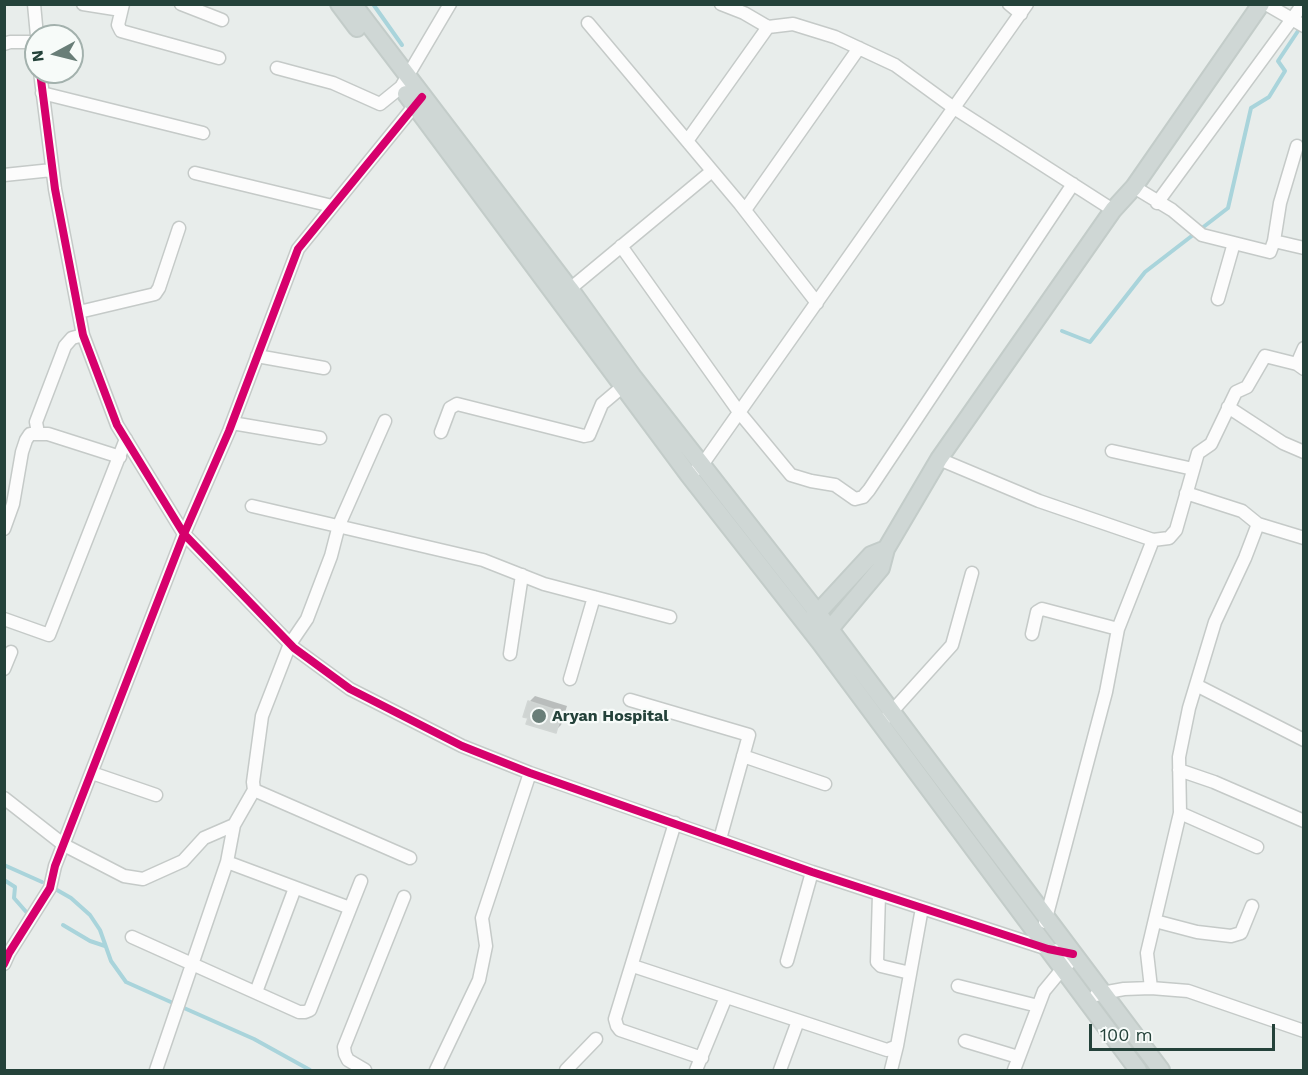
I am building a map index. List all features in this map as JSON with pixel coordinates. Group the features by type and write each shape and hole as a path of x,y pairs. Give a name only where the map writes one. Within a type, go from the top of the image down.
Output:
{"main road":[{"path":"339,4 404,82"},
{"path":"353,4 418,101 564,293 628,382 812,618 886,718 1044,944 1071,960 1102,993 1161,1071"},
{"path":"825,636 881,568 886,549 939,459 1113,210 1134,187 1261,4"},
{"path":"812,618 872,555 886,549"},
{"path":"886,718 1046,917 1071,960 1085,1001 1138,1071"}],"street":[{"path":"34,4 36,24"},
{"path":"83,4 122,7 118,25 121,31 219,58"},
{"path":"181,4 222,20"},
{"path":"277,68 333,83 380,104 404,82 450,4"},
{"path":"721,4 743,9 768,27 793,24 835,37 895,65 954,108 1113,210"},
{"path":"696,471 1024,9 1009,4"},
{"path":"1266,4 1298,22"},
{"path":"1158,203 1298,22 1303,4"},
{"path":"588,23 745,210 817,303"},
{"path":"687,141 768,27"},
{"path":"4,44 24,42"},
{"path":"745,210 859,48"},
{"path":"41,84 52,170 83,335 117,425 184,534 290,644 350,689 462,746 530,773 812,872 1044,944 1046,917 1106,692 1118,629 1153,540"},
{"path":"42,93 203,133"},
{"path":"4,964 50,888 55,866 184,534 232,423 298,249 418,101"},
{"path":"1134,187 1172,210 1198,232 1270,252 1280,203 1298,146"},
{"path":"4,176 52,170"},
{"path":"564,293 712,171"},
{"path":"195,173 332,206"},
{"path":"621,246 739,412 791,475 835,485 855,499 863,497 1073,184"},
{"path":"79,312 155,294 178,228"},
{"path":"1274,241 1304,248"},
{"path":"1218,299 1234,243"},
{"path":"38,433 36,422 65,346 72,338 83,335"},
{"path":"939,459 1039,501 1153,540 1169,538 1176,530 1198,453 1211,444 1236,392 1247,387 1265,356 1300,367 1304,348"},
{"path":"257,356 324,368"},
{"path":"441,432 450,408 457,404 584,436 588,435 602,404 628,382"},
{"path":"1228,407 1283,443 1304,452"},
{"path":"156,1071 227,862 234,825 254,790 253,782 262,717 290,644 307,619 331,556 339,525 385,421"},
{"path":"232,423 320,438"},
{"path":"4,529 9,502 26,440 30,434 48,434 120,457"},
{"path":"4,619 50,634 126,440"},
{"path":"1112,451 1194,469"},
{"path":"1186,493 1242,511 1258,524 1304,538"},
{"path":"252,506 483,560 544,584 670,617"},
{"path":"1151,988 1148,953 1180,813 1179,757 1189,708 1215,622 1258,524"},
{"path":"886,718 952,645 972,573"},
{"path":"510,654 522,575"},
{"path":"570,679 594,597"},
{"path":"1032,634 1037,612 1042,609 1118,629"},
{"path":"4,669 11,652"},
{"path":"1196,685 1304,740"},
{"path":"630,700 749,735 720,839"},
{"path":"743,756 825,784"},
{"path":"1179,770 1214,782 1304,821"},
{"path":"92,773 156,795"},
{"path":"439,1069 479,980 486,946 482,918 530,773"},
{"path":"254,790 410,858"},
{"path":"5,798 64,845 124,876 143,879 183,861 204,838 234,825"},
{"path":"1180,813 1257,847"},
{"path":"675,824 633,966 615,1018 620,1030 702,1058"},
{"path":"227,862 350,908"},
{"path":"788,961 812,872"},
{"path":"132,937 299,1012 310,1010 361,881"},
{"path":"256,992 295,888"},
{"path":"879,894 877,962 881,966 910,973"},
{"path":"365,1071 348,1060 344,1047 404,897"},
{"path":"1155,921 1197,932 1231,936 1241,933 1252,906"},
{"path":"891,1071 922,908"},
{"path":"1014,1071 1044,991 1071,960"},
{"path":"633,966 887,1050 897,1046"},
{"path":"958,986 1038,1006"},
{"path":"1085,1001 1102,993 1151,988 1188,991 1304,1031"},
{"path":"696,1071 726,997"},
{"path":"780,1071 798,1021"},
{"path":"566,1071 596,1039"},
{"path":"965,1041 1018,1058"}],"building":[{"path":"528,701 562,712 556,733 526,724 528,718 523,717"}],"waterway":[{"path":"373,4 402,45"},
{"path":"1062,331 1090,342 1145,272 1228,208 1251,108 1269,97 1285,71 1278,61 1300,28"},
{"path":"4,865 42,882"},
{"path":"4,880 15,887 14,898 28,914"},
{"path":"57,890 71,898 90,915 100,930 111,961 126,982 173,1003"},
{"path":"63,925 90,941 105,946"},
{"path":"184,1008 254,1039 310,1070"}],"cycle path":[{"path":"42,84 55,189 83,335 117,425 184,534 294,648 350,689 462,746 530,773 812,872 1048,949 1073,954"},
{"path":"4,964 50,888 55,866 184,534 229,431 298,249 422,97"}],"place":[{"name":"Aryan Hospital","path":"539,716"}]}
